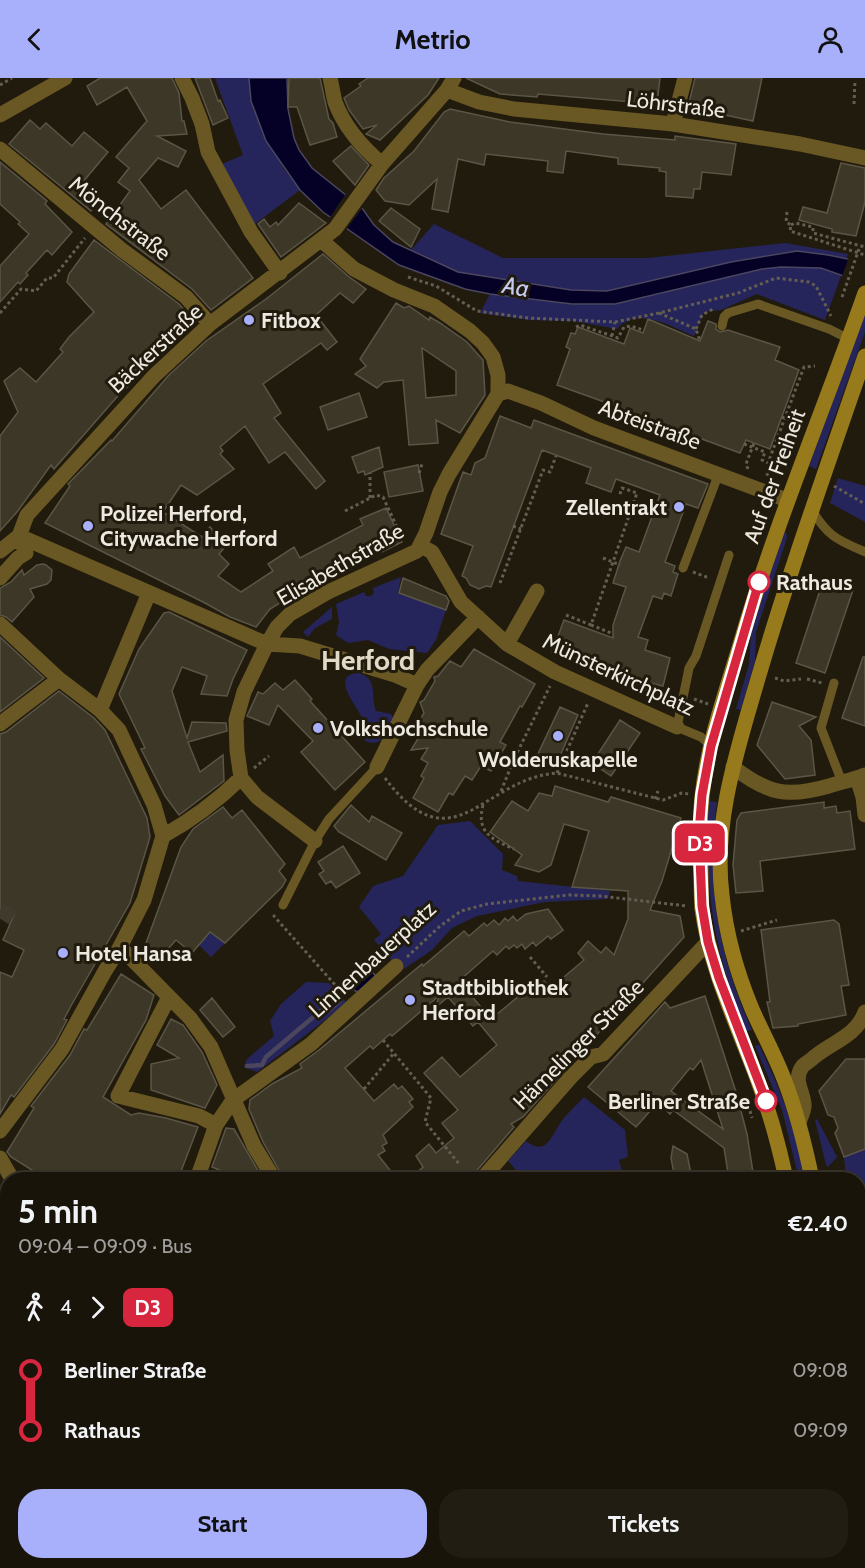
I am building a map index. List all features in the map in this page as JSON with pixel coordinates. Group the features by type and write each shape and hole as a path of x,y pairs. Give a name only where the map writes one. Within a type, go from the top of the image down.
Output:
{"main road":[{"name":"Auf der Freiheit","path":"711,746 754,596 787,500 863,299"},
{"name":"Auf der Freiheit","path":"733,767 768,643 865,356"},
{"path":"787,500 812,510"},
{"path":"711,746 733,767 721,839 721,894 729,935 739,974 783,1077 799,1122 810,1172"},
{"path":"711,746 702,795 699,833 702,906 708,942 719,978 766,1101 784,1172"}],"street":[{"path":"0,115 65,78"},
{"path":"182,78 202,124 208,152 251,232 280,273"},
{"path":"330,78 335,102 343,119 364,149 382,164"},
{"path":"673,124 685,78"},
{"name":"Bäckerstraße","path":"19,536 24,520 154,376 210,324 335,229 382,164 450,84"},
{"name":"Löhrstraße","path":"450,84 479,102 514,110 673,124 800,144 865,158"},
{"name":"Mönchstraße","path":"0,150 94,228 186,297 210,324"},
{"path":"321,240 354,269 394,290 434,306 470,331 493,357 498,375 498,394"},
{"name":"Abteistraße","path":"498,394 508,391 541,403 594,428 787,500"},
{"name":"Elisabethstraße","path":"241,778 236,720 244,692 277,627 290,614 328,592 416,551 444,483 498,394"},
{"path":"0,551 19,536"},
{"path":"0,578 18,558 26,553 19,536"},
{"path":"19,536 267,644 300,646 395,675 417,685"},
{"name":"Münsterkirchplatz","path":"416,551 432,552 461,602 507,644 555,672 677,727"},
{"name":"Münsterkirchplatz","path":"507,644 537,591"},
{"path":"100,710 149,593"},
{"path":"377,767 426,670 478,617"},
{"path":"0,624 59,679 100,710 119,730 154,805 163,836 144,900 120,947 99,968 62,1049 0,1131"},
{"path":"0,724 59,679"},
{"path":"733,767 747,778 776,791 793,794 855,778 865,815"},
{"path":"163,836 188,822 221,797 241,778 257,797 315,841"},
{"name":"Hämelinger Straße","path":"488,1172 591,1057 603,1054 708,942"},
{"path":"120,947 190,1018 212,1047 254,1146 270,1172"},
{"name":"Linnenbauerplatz","path":"233,1100 311,1044 396,966"},
{"path":"169,997 118,1096 200,1116 216,1125"},
{"path":"799,1122 804,1104 799,1090 798,1076 802,1066 845,1038 860,1032 865,1012"},
{"path":"199,1172 216,1125 233,1100"},
{"path":"0,1158 8,1172"}],"lane":[{"path":"722,327 724,317 728,313 758,304 829,329 849,339"},
{"path":"683,568 719,473"},
{"path":"812,510 832,537 865,552"},
{"path":"677,727 689,668 696,656 729,555"},
{"path":"834,682 821,728 855,778"},
{"name":"Münsterkirchplatz","path":"677,727 701,737 711,746"},
{"path":"284,905 315,841 329,819 377,767"}],"path":[{"path":"0,85 12,78"},
{"path":"854,104 855,81"},
{"path":"787,212 786,222 791,225 795,223 813,227 811,239"},
{"path":"791,225 790,231 865,255"},
{"path":"0,313 21,289 36,291 47,278 52,278 94,228"},
{"path":"813,233 865,247"},
{"path":"842,297 859,249"},
{"path":"477,311 528,318 615,322 738,293 776,279 809,282 816,286 832,319"},
{"path":"659,313 696,329 700,341"},
{"path":"526,324 528,318"},
{"path":"563,325 566,319"},
{"path":"612,336 615,322"},
{"path":"576,327 580,325 618,338 622,329 627,326 643,330"},
{"path":"744,444 765,452 762,460 768,463 804,367 815,366"},
{"path":"783,418 794,422"},
{"path":"749,472 746,464 754,443"},
{"path":"500,583 543,470 550,472 556,456"},
{"path":"759,476 775,471 778,462"},
{"path":"419,473 422,464"},
{"path":"370,473 370,498"},
{"path":"832,485 865,504"},
{"path":"591,625 637,493 622,488 619,497"},
{"path":"345,511 375,495 383,497 416,551"},
{"path":"513,526 521,529"},
{"path":"603,558 620,565"},
{"path":"566,615 611,633"},
{"path":"773,678 784,681 801,679"},
{"path":"500,792 547,693"},
{"path":"557,773 584,714"},
{"path":"377,767 396,793 435,818 450,818 468,814 500,792 540,774 557,773 663,801 682,793"},
{"path":"655,799 658,791"},
{"path":"484,803 480,819 482,828 514,849"},
{"name":"Linnenbauerplatz","path":"396,966 439,927 461,911 487,904 569,895 702,906"},
{"path":"284,905 274,916 353,1006"},
{"path":"738,931 777,920"},
{"path":"530,957 547,977"},
{"path":"383,1040 431,1098 424,1122 460,1165"},
{"path":"364,1089 394,1053"}],"shaded area":[{"path":"215,78 249,78 251,101 283,168 300,190 252,226 222,164 243,155"},
{"path":"434,224 503,258 648,258 785,243 848,254 846,259 797,251 731,262 607,291 571,290 474,276 458,272 410,251"},
{"path":"821,268 841,276 825,320 757,294 721,310 704,312 694,336 655,320 644,318 625,322 617,329 574,321 529,320 480,313 490,294 572,304 615,304 762,269"},
{"path":"865,315 865,332 816,469 809,466"},
{"path":"838,478 865,486 865,522 830,503"},
{"path":"786,532 787,538 756,632 755,661 741,710 736,709 749,664 751,632 783,533"},
{"path":"401,577 398,593 446,610 436,640 427,653 389,649 368,640 348,643 336,635 339,622 336,604 364,592 366,596 371,596 374,593 373,588"},
{"path":"332,607 332,619 315,628 308,637 303,632"},
{"path":"358,673 365,675 371,683 376,711 391,714 394,719 387,734 380,741 371,743 365,741 364,722 345,686 345,680 349,675"},
{"path":"709,801 717,802 713,861 714,890 723,946 740,1002 752,1030 746,1031 718,946 708,862"},
{"path":"470,821 503,854 502,870 517,876 518,881 610,891 608,899 545,902 477,916 452,928 432,950 401,971 374,940 381,934 359,907 373,886 403,876 438,825"},
{"path":"209,931 225,943 211,957 199,945"},
{"path":"306,982 329,983 346,1002 257,1072 244,1067 247,1059 274,1036 270,1021 281,1004"},
{"path":"759,1045 787,1110 803,1172 797,1172 782,1110 755,1046"},
{"path":"584,1097 625,1130 628,1157 619,1160 622,1172 516,1172 508,1161 526,1141 539,1147 548,1143 563,1119"},
{"path":"817,1119 837,1157 828,1167 815,1120"},
{"path":"865,1149 865,1172 845,1172 844,1156"}],"water":[{"name":"Aa","path":"249,78 287,78 288,109 294,138 299,150 312,168 362,208 374,225 393,242 458,272 571,290 607,291 731,262 797,251 853,260 852,279 821,268 762,269 615,304 572,304 465,289 399,265 323,212 300,190 266,141 251,101"},
{"path":"361,968 372,972 377,977 359,992 353,990 344,979"},
{"path":"331,991 341,1002 328,1013 319,1002"}],"pier":[{"path":"347,192 364,206 345,231 328,220"},
{"path":"849,257 865,262 865,289 841,279"}],"building":[{"path":"100,78 172,78 179,93 182,121 184,121 187,134 157,136 186,151 178,167 158,158 139,180 161,209 186,190 253,278 211,310 192,289 106,224 130,191 118,182 129,168 116,157 147,121 127,87 97,105 87,86"},
{"path":"195,78 210,78 218,101 220,100 228,118 213,125"},
{"path":"289,78 320,78 329,119 333,123 337,137 310,145 297,107 288,107"},
{"path":"368,78 439,78 428,95 380,140 366,134 377,125 363,129 349,110 344,98"},
{"path":"466,78 660,78 657,104 538,94 537,97 500,94"},
{"path":"695,78 762,78 753,121 688,107"},
{"path":"450,109 510,122 603,134 675,140 675,136 736,144 731,175 702,172 700,189 694,189 693,198 666,196 666,172 659,171 660,168 618,164 618,158 566,151 563,173 547,171 548,161 486,154 484,165 458,159 448,212 432,209 437,179 409,205 385,201 376,190 384,178 414,151 444,112"},
{"path":"30,120 40,129 46,123 72,146 84,132 108,152 82,183 102,199 91,211 9,144"},
{"path":"351,146 369,165 355,185 333,161"},
{"path":"0,162 47,201 45,204 72,232 52,255 47,250 26,273 28,275 20,284 18,282 0,302 0,266 29,234 18,224 20,222 0,204"},
{"path":"841,163 865,168 865,202 856,236 832,232 832,229 799,220 803,207 827,213"},
{"path":"299,203 326,223 281,257 258,224 264,219 270,227 276,222 278,225"},
{"path":"391,208 420,229 411,247 379,221"},
{"path":"94,240 179,304 195,322 178,334 180,337 116,398 54,469 51,465 17,512 0,531 0,436 18,412 4,381 20,368 36,382 63,352 60,349 69,337 94,312 67,282 69,274"},
{"path":"323,254 366,289 353,303 340,293 316,315 337,342 327,350 321,343 263,384 281,413 274,418 325,481 316,489 285,452 269,463 245,426 220,447 223,451 220,454 234,469 197,495 181,485 163,512 202,537 210,527 226,546 219,554 229,564 218,576 241,592 273,571 268,564 294,547 300,558 363,525 360,519 386,508 402,542 307,586 270,609 256,627 230,617 45,523 70,486 68,484 112,441 168,376 206,341 266,299"},
{"path":"396,303 404,308 409,306 429,320 430,317 440,323 467,342 483,360 485,395 460,433 436,420 438,443 409,445 403,380 384,382 377,388 355,374 366,366 360,359","holes":["422,348 456,371 456,395 426,398"]},
{"path":"648,319 700,341 708,321 716,324 716,329 720,332 728,330 780,347 775,360 799,370 770,449 746,440 740,453 661,424 657,434 620,421 624,409 557,385 570,349 566,347 571,333 575,334 578,327 624,344 630,328 643,333"},
{"path":"359,393 367,417 328,430 320,407"},
{"path":"500,416 531,428 534,420 708,484 698,508 686,504 665,562 675,566 673,572 678,574 671,596 664,593 662,599 653,596 638,637 648,640 645,650 670,658 663,686 599,671 552,652 564,620 613,638 613,625 626,587 613,583 620,561 626,547 639,552 660,495 616,479 611,492 586,483 591,468 542,450 491,587 486,586 479,589 470,585 462,576 473,546 441,534 463,472 471,475 475,463 485,458"},
{"path":"379,447 383,467 365,475 364,471 358,473 352,457"},
{"path":"418,465 423,491 389,497 384,472"},
{"path":"43,564 52,570 51,580 47,584 30,589 34,597 12,622 0,615 0,588 11,582 22,570 24,575 37,565"},
{"path":"403,578 446,596 449,601 446,610 399,593"},
{"path":"824,578 854,587 825,673 796,663"},
{"path":"169,612 247,650 227,696 201,694 207,676 182,667 172,691 187,738 192,722 226,723 227,731 188,742 200,772 223,755 224,781 179,815 165,796 141,749 145,748 119,694 139,649 164,613"},
{"path":"0,637 44,678 0,712"},
{"path":"474,649 535,684 500,742 506,745 491,771 481,766 472,780 465,776 453,795 449,793 438,812 413,798 424,778 421,776 428,763 421,759 428,748 411,750 422,732 418,730 422,725 418,723 424,713 420,702 424,700 435,681 434,677 438,676 450,661 461,667"},
{"path":"863,657 865,657 865,726 842,718"},
{"name":"Volkshochschule","path":"295,680 312,699 310,701 365,762 335,790 301,752 313,741 278,705 269,725 247,716 258,692 263,694 275,683 283,690"},
{"path":"59,691 94,718 105,730 147,818 150,837 130,903 72,1004 64,1019 67,1020 54,1044 14,1097 11,1095 0,1114 0,972 12,977 24,950 3,940 14,915 0,915 0,734 6,732"},
{"path":"772,702 816,717 799,726 811,740 815,775 785,779 757,745"},
{"name":"Wolderuskapelle","path":"560,707 578,715 556,765 537,756"},
{"path":"620,720 640,733 611,776 592,763"},
{"path":"555,786 608,802 611,797 681,818 662,881 650,910 680,916 684,937 523,1117 511,1124 514,1127 476,1172 418,1172 423,1167 416,1156 429,1144 436,1153 454,1138 442,1123 458,1110 424,1073 442,1057 460,1077 497,1045 478,1022 473,1026 448,997 434,1009 440,995 392,1036 390,1034 373,1049 370,1046 345,1068 374,1101 394,1084 398,1089 402,1086 413,1099 409,1102 413,1107 383,1135 387,1143 382,1146 385,1151 378,1155 391,1172 280,1172 263,1142 249,1109 250,1100 272,1084 302,1068 300,1064 464,931 469,936 484,923 487,926 494,920 499,925 505,918 508,921 513,916 517,921 526,914 548,909 563,930 551,939 548,936 536,946 533,942 525,949 522,944 517,948 514,945 509,949 506,946 497,955 493,951 459,981 491,1019 519,996 522,998 544,981 551,988 584,960 578,953 588,941 601,953 606,947 614,955 628,919 628,891 572,887 589,831 564,824 551,865 539,872 515,865 522,855 490,832 512,801 528,811 539,793 552,796"},
{"path":"824,802 824,808 836,806 837,813 850,811 855,849 760,861 763,891 736,893 733,865 737,820 741,813"},
{"path":"351,805 369,822 372,816 402,833 386,860 339,832 334,826"},
{"path":"223,807 232,818 242,810 285,864 279,871 286,880 282,887 225,943 210,932 192,953 176,940 157,961 147,949 146,943 181,847 193,829"},
{"path":"343,846 360,873 336,888 331,881 326,884 319,874 324,871 318,862"},
{"path":"834,920 839,924 849,985 841,986 846,1015 798,1024 798,1026 773,1028 767,1002 770,1002 761,930"},
{"path":"121,974 154,995 146,1020 103,1097 131,1115 139,1113 198,1127 181,1172 31,1172 32,1170 7,1152 34,1108 31,1106 70,1055 84,1029 87,1030"},
{"path":"705,996 736,1092 747,1134 753,1172 728,1172 724,1148 673,1110 670,1114 658,1102 636,1127 588,1087 665,1002 670,1008","holes":["701,1060 723,1129 671,1091 690,1068 693,1070"]},
{"path":"212,998 235,1027 223,1037 200,1010"},
{"path":"171,1019 183,1025 202,1052 217,1085 205,1108 151,1090 151,1064 179,1058 157,1045"},
{"path":"846,1059 865,1059 865,1149 844,1157 835,1133 838,1128 834,1117 828,1115 819,1091"},
{"path":"226,1128 234,1129 259,1172 223,1172 212,1167"},
{"path":"673,1146 687,1154 691,1172 674,1172 671,1158"}],"waterway":[{"path":"247,1066 262,1065 266,1057 324,1008"}],"tunnel":[{"path":"0,910 13,918"}],"bus line":[{"name":"D3","path":"759,582 711,746 702,795 699,833 702,906 708,942 719,978 766,1101"}],"place":[{"name":"Fitbox","path":"249,320"},
{"name":"Zellentrakt","path":"679,507"},
{"name":"Polizei Herford, Citywache Herford","path":"88,526"},
{"name":"Rathaus","path":"759,582"},
{"name":"Volkshochschule","path":"318,728"},
{"name":"Wolderuskapelle","path":"558,736"},
{"name":"Hotel Hansa","path":"63,953"},
{"name":"Stadtbibliothek Herford","path":"410,1000"},
{"name":"Berliner Straße","path":"766,1101"}],"district":[{"name":"Herford","path":"368,660"}]}
